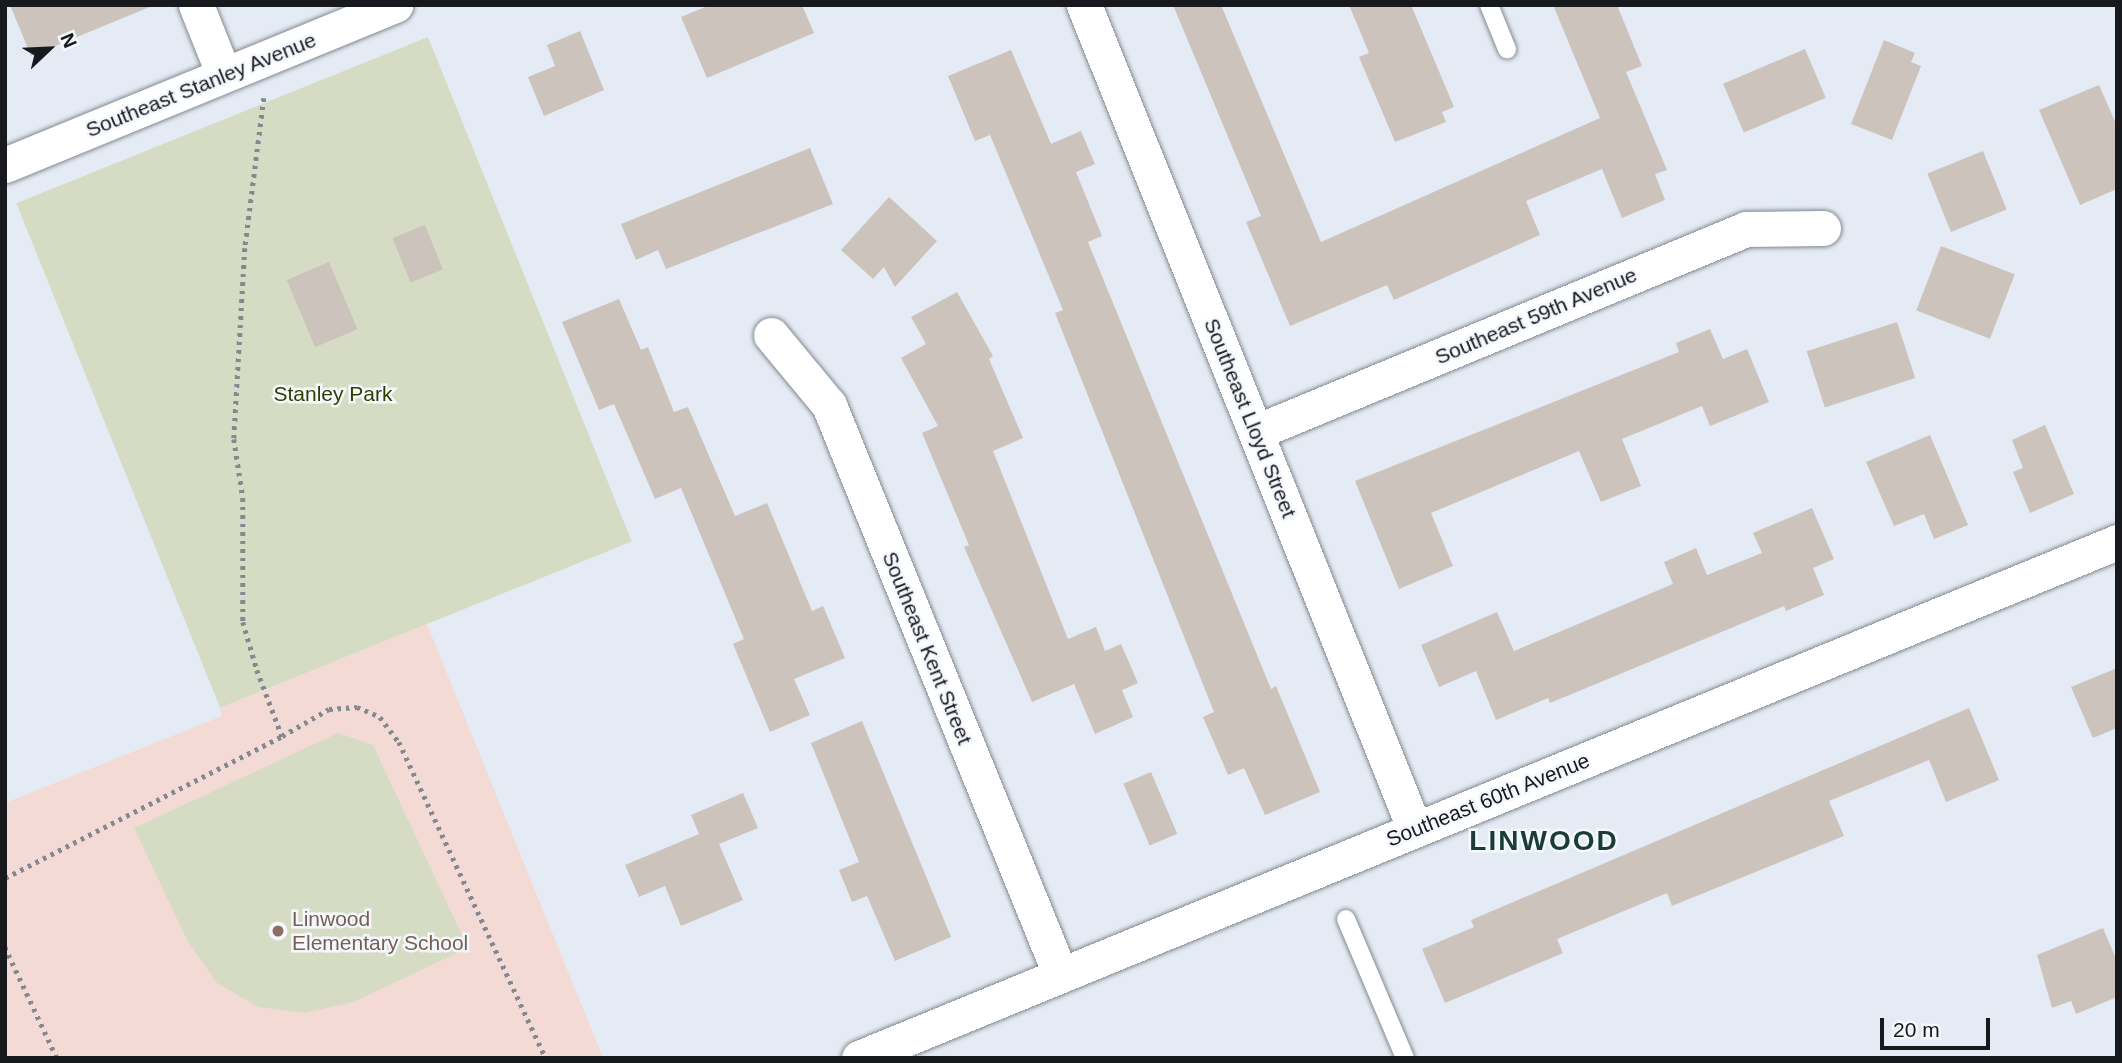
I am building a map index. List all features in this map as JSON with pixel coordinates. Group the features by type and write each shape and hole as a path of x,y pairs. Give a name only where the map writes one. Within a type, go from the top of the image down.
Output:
{"street":[{"path":"196,5 238,70"},
{"name":"Southeast Stanley Avenue","path":"5,165 396,5"},
{"name":"Southeast Lloyd Street","path":"1084,5 1415,830"},
{"name":"Southeast 59th Avenue","path":"1256,432 1746,229 1823,228"},
{"name":"Southeast Kent Street","path":"771,335 829,405 1060,974"},
{"name":"Southeast 60th Avenue","path":"859,1058 2117,542"}],"lane":[{"path":"1489,5 1507,49"},
{"path":"1346,919 1405,1058"}],"path":[{"path":"238,70 264,94 264,125 245,248 234,439 243,498 243,622 282,736"},
{"path":"5,878 282,736 329,709 357,707 380,718 399,742 545,1058"},
{"path":"5,947 57,1058"}],"shaded area":[{"name":"Linwood Elementary School","path":"427,624 603,1058 5,1058 5,803 222,716 220,708"}],"green space":[{"name":"Stanley Park","path":"428,37 632,541 220,708 16,203"},
{"path":"338,733 373,745 468,948 353,1002 305,1013 258,1007 217,983 187,940 134,828"}],"building":[{"path":"10,5 151,5 152,6 31,56"},
{"path":"710,5 802,5 814,33 707,78 681,17"},
{"path":"1173,5 1221,5 1321,242 1600,118 1553,5 1617,5 1642,66 1626,72 1667,170 1655,174 1665,200 1622,218 1602,169 1526,201 1540,235 1394,300 1387,285 1290,326 1246,222 1261,216"},
{"path":"1349,5 1411,5 1454,107 1442,112 1446,122 1395,142 1359,57 1369,53"},
{"path":"580,31 604,90 544,116 528,77 555,66 547,45"},
{"path":"1884,40 1915,53 1911,62 1921,66 1892,140 1851,124"},
{"path":"1805,49 1826,98 1744,133 1723,84"},
{"path":"1011,50 1051,144 1081,131 1095,164 1076,172 1102,236 1088,242 1271,689 1276,686 1320,792 1265,815 1244,768 1228,775 1203,717 1214,712 1055,313 1063,310 990,135 975,141 948,76"},
{"path":"2099,85 2117,126 2117,189 2080,205 2039,110"},
{"path":"810,148 833,204 666,269 658,250 636,260 621,224"},
{"path":"1983,151 2007,209 1951,232 1927,173"},
{"path":"889,197 937,241 895,287 884,267 873,279 841,250"},
{"path":"425,225 443,270 411,283 393,238"},
{"path":"1941,246 2015,274 1990,339 1916,310"},
{"path":"329,262 358,329 315,347 287,280"},
{"path":"957,292 993,356 989,359 1023,438 993,451 1068,639 1096,627 1105,651 1121,644 1138,683 1122,690 1133,717 1095,734 1074,684 1032,702 964,547 969,545 922,433 938,426 901,358 926,344 911,317"},
{"path":"619,299 641,350 648,347 674,412 688,407 735,516 767,503 812,611 823,606 845,658 794,679 810,715 770,732 733,644 744,639 681,488 655,499 614,404 599,410 562,322"},
{"path":"1897,322 1915,378 1825,407 1807,351"},
{"path":"1710,329 1723,359 1747,349 1769,402 1710,426 1702,406 1622,439 1641,486 1601,502 1579,451 1431,513 1453,566 1399,589 1355,481 1679,352 1676,343"},
{"path":"2045,425 2074,494 2030,513 2013,472 2023,468 2012,440"},
{"path":"1930,435 1968,525 1934,539 1924,514 1894,526 1866,462"},
{"path":"1812,508 1834,559 1813,568 1824,595 1786,611 1784,606 1550,703 1548,698 1496,720 1476,671 1439,687 1421,645 1497,612 1514,651 1673,584 1664,562 1696,548 1707,575 1762,553 1753,533"},
{"path":"2117,668 2117,728 2093,738 2071,687"},
{"path":"1969,708 1999,780 1946,802 1929,760 1829,801 1844,836 1672,906 1667,893 1557,939 1563,953 1445,1003 1422,949 1474,927 1471,920"},
{"path":"862,721 951,937 895,961 867,896 852,902 839,870 859,862 811,743"},
{"path":"1151,772 1177,834 1150,845 1123,784"},
{"path":"743,793 758,828 719,844 743,900 681,926 665,886 639,897 625,865 699,834 691,815"},
{"path":"2103,928 2117,961 2117,997 2076,1014 2071,1001 2052,1008 2037,955"}],"place":[{"name":"Linwood Elementary School","path":"278,931"}],"district":[{"name":"LINWOOD","path":"1544,841"}]}
